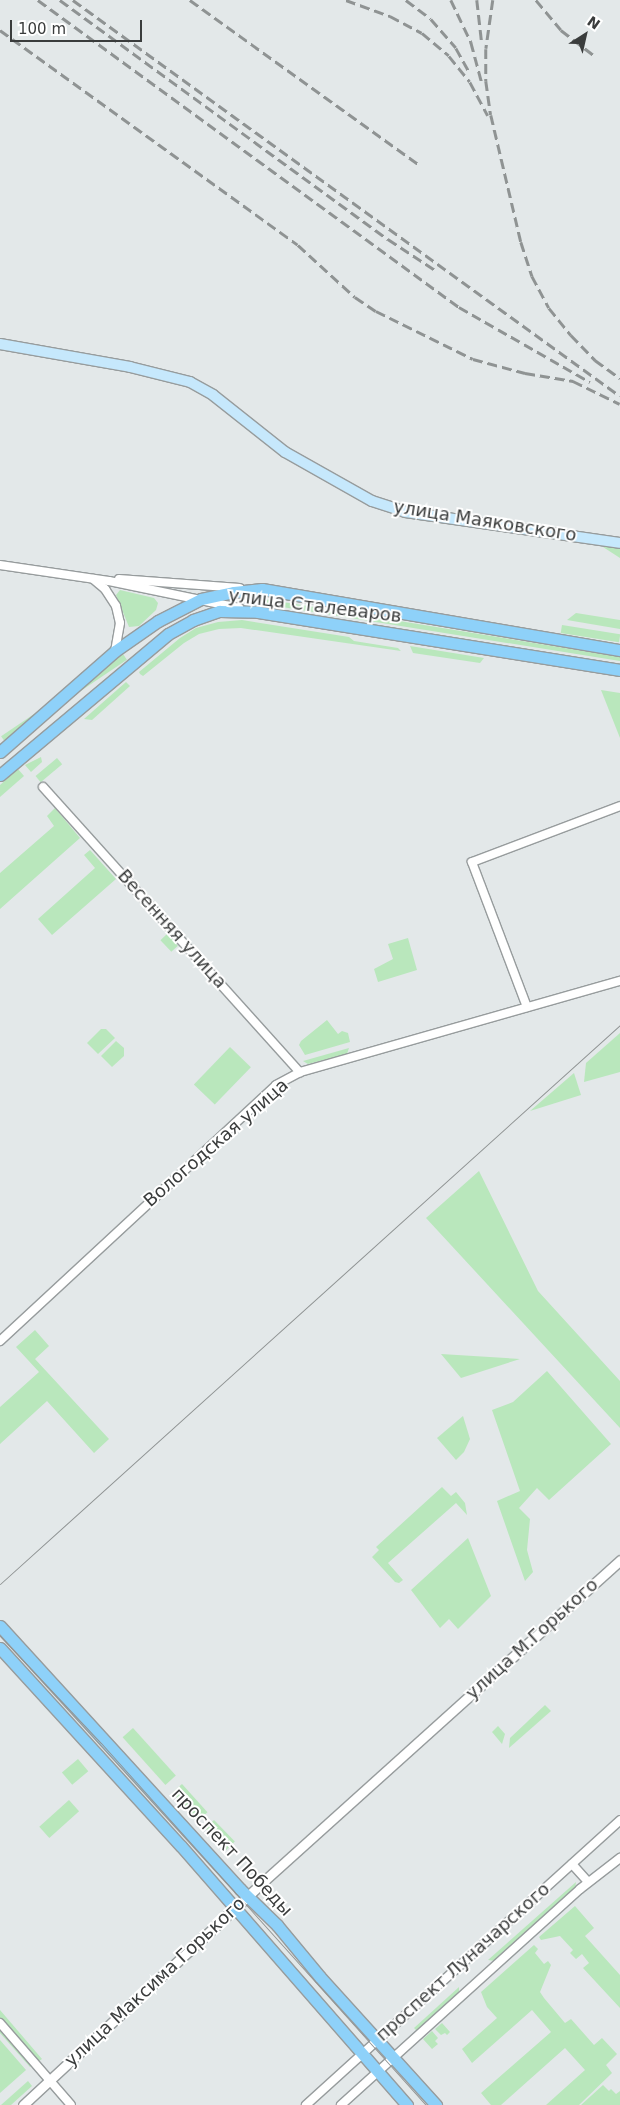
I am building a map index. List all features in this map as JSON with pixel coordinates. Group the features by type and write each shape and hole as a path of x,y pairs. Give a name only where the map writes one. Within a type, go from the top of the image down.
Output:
{"main road":[{"name":"улица Маяковского","path":"0,344 130,367 190,382 213,395 286,452 372,501 405,512 620,543"},
{"name":"улица Сталеваров","path":"0,752 115,651 158,621 183,606 201,599 234,592 262,589 620,650"},
{"name":"улица Сталеваров","path":"0,775 181,626 219,611 258,612 620,670"},
{"name":"проспект Победы","path":"0,1626 247,1897 283,1932 436,2105"},
{"name":"проспект Победы","path":"0,1648 94,1749 407,2105"}],"street":[{"path":"0,565 91,578 258,612"},
{"path":"91,578 262,589"},
{"path":"91,578 105,589 116,606 120,623 115,651"},
{"name":"Весенняя улица","path":"42,787 300,1072"},
{"path":"527,1007 472,862 620,806"},
{"name":"Вологодская улица","path":"0,1341 276,1085 300,1072 620,981"},
{"name":"улица М.Горького","path":"443,1719 620,1560"},
{"name":"улица Максима Горького","path":"23,2105 235,1908 443,1719"},
{"name":"проспект Луначарского","path":"306,2105 620,1820"},
{"name":"проспект Луначарского","path":"340,2105 588,1882 597,1878 620,1858"},
{"path":"572,1864 588,1882"},
{"path":"0,2023 71,2105"}],"green space":[{"path":"604,544 620,547 620,558 603,547"},
{"path":"120,590 154,598 158,603 156,610 139,626 129,627 116,595"},
{"path":"258,598 620,657 620,661 257,603"},
{"path":"576,613 620,620 620,629 567,620"},
{"path":"242,620 349,637 354,641 398,648 401,651 241,628 219,629 199,634 184,643 143,676 140,674 139,672 180,638 196,628 218,622"},
{"path":"562,625 620,634 619,642 561,633"},
{"path":"410,646 484,658 480,663 413,653"},
{"path":"123,654 127,660 5,742 1,736"},
{"path":"126,682 130,686 92,720 84,719"},
{"path":"601,690 620,693 620,738"},
{"path":"41,757 42,762 31,772 25,765"},
{"path":"57,758 62,764 41,782 36,776"},
{"path":"18,769 24,776 0,797 0,785"},
{"path":"55,808 80,838 0,909 0,873 54,826 47,816"},
{"path":"90,850 116,879 52,935 38,919 95,868 84,855"},
{"path":"167,934 178,946 171,952 160,940"},
{"path":"408,938 417,970 378,982 374,969 393,959 388,944"},
{"path":"327,1020 338,1034 342,1031 348,1033 350,1042 305,1055 299,1045 301,1041"},
{"path":"101,1029 106,1029 115,1038 98,1054 87,1043"},
{"path":"620,1033 620,1072 584,1082 586,1063"},
{"path":"116,1041 124,1048 124,1056 112,1067 101,1056"},
{"path":"230,1047 251,1067 215,1105 194,1084"},
{"path":"349,1048 347,1054 308,1064 303,1061"},
{"path":"574,1073 581,1095 530,1111"},
{"path":"479,1171 538,1291 620,1381 620,1428 426,1218"},
{"path":"35,1330 49,1346 35,1359 109,1439 94,1453 47,1401 0,1444 0,1407 39,1372 16,1347"},
{"path":"441,1354 520,1359 461,1378"},
{"path":"547,1371 611,1444 549,1500 537,1488 519,1508 530,1519 527,1550 533,1572 525,1581 497,1501 520,1491 492,1410 513,1402"},
{"path":"463,1416 470,1439 464,1452 456,1460 437,1438"},
{"path":"442,1487 451,1496 456,1492 465,1503 467,1515 456,1503 388,1563 403,1580 399,1583 395,1582 372,1557 379,1550 376,1547"},
{"path":"468,1538 491,1596 458,1629 449,1619 440,1628 411,1590"},
{"path":"545,1705 551,1711 509,1748 510,1738"},
{"path":"498,1726 505,1734 502,1744 492,1732"},
{"path":"133,1728 176,1776 165,1785 123,1737"},
{"path":"78,1759 88,1771 72,1785 62,1772"},
{"path":"182,1784 207,1812 198,1821 172,1793"},
{"path":"69,1800 79,1811 49,1838 39,1827"},
{"path":"214,1820 235,1842 226,1850 205,1828"},
{"path":"576,1882 575,1889 495,1961 488,1960"},
{"path":"575,1906 594,1928 585,1936 620,1975 620,2008 583,1968 589,1963 582,1954 576,1959 570,1953 573,1950 560,1936 541,1940 539,1937"},
{"path":"534,1945 538,1949 535,1953 544,1964 548,1961 551,1965 540,1992 544,1998 565,2023 571,2019 594,2045 602,2038 617,2054 606,2065 612,2073 579,2105 546,2105 585,2070 565,2048 501,2105 491,2105 481,2093 551,2032 532,2010 472,2063 462,2049 497,2018 487,2007 481,1992"},
{"path":"459,1987 459,1994 417,2031 414,2028"},
{"path":"0,2010 42,2059 30,2067 0,2033"},
{"path":"442,2023 450,2032 447,2035 445,2033 441,2035 435,2029"},
{"path":"432,2031 438,2038 435,2041 438,2044 432,2049 423,2039"},
{"path":"0,2040 26,2070 0,2093"},
{"path":"28,2081 32,2086 11,2105 1,2105"},
{"path":"603,2085 609,2091 611,2089 616,2094 620,2091 620,2105 581,2105"}],"tram line":[{"path":"0,1584 620,1025"},
{"path":"0,1636 101,1743 426,2105"}],"railway":[{"path":"38,0 459,307 590,382"},
{"path":"60,0 388,239 435,270"},
{"path":"73,0 620,396"},
{"path":"190,0 421,166"},
{"path":"346,0 390,16 422,33 449,56 470,82 488,116"},
{"path":"406,0 431,19 456,48 470,73"},
{"path":"451,0 471,42 482,83"},
{"path":"477,0 482,44"},
{"path":"493,0 486,49 486,81 491,115 521,242 532,276 549,308 571,335 595,360 620,378"},
{"path":"536,0 561,30 596,57"},
{"path":"0,30 298,245 355,297 376,311 473,359 525,373 573,381 620,404"}]}
